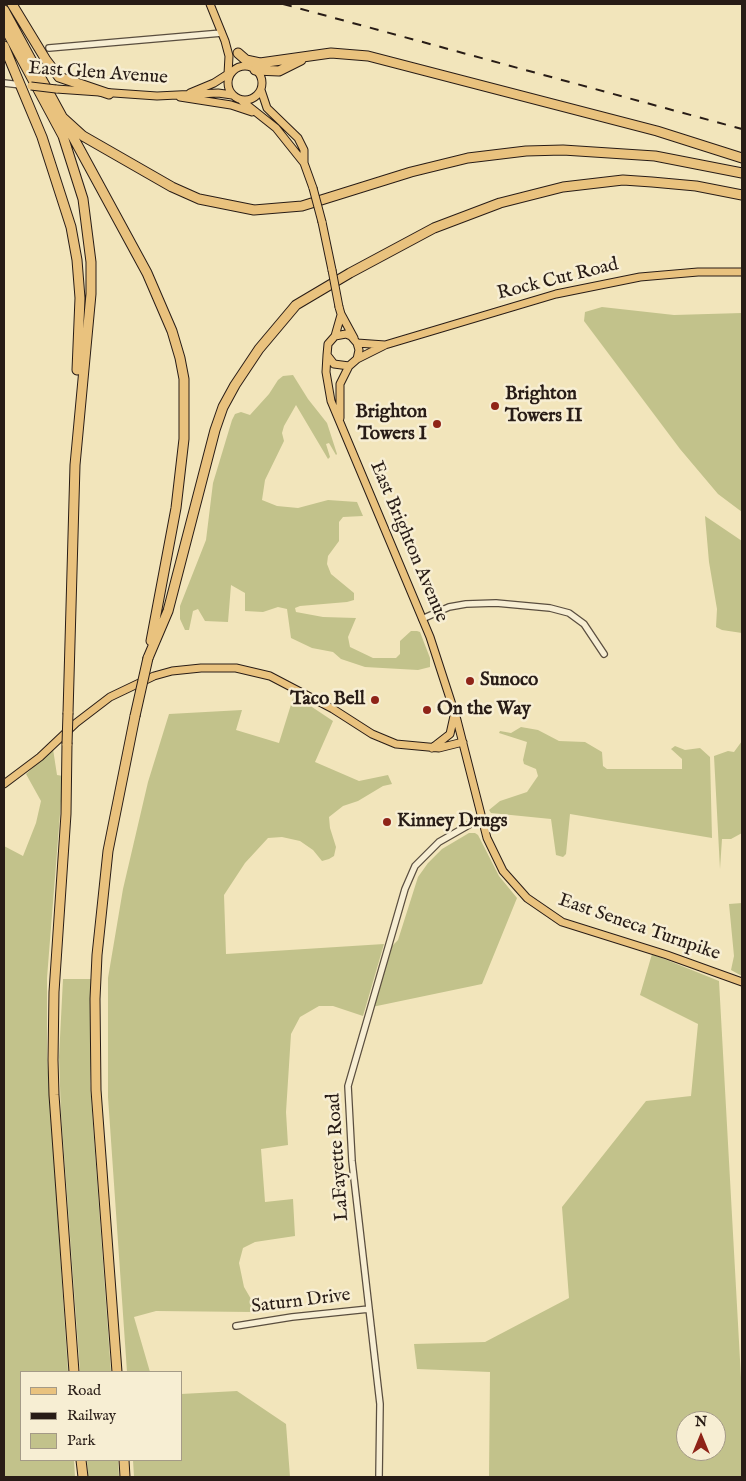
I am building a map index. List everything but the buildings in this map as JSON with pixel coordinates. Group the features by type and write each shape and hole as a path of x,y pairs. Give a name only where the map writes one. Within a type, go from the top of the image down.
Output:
{"highway":[{"path":"12,4 46,60 59,77 109,94"},
{"path":"4,10 147,272 172,331 184,379 184,439 176,508 148,658 118,796 107,859 97,955 96,1090 117,1371"},
{"path":"4,26 63,136 77,175 87,222 91,262 91,294 77,423 66,744 66,814 54,992 54,1095 74,1371"},
{"path":"4,46 21,85 56,178 71,227 77,260 80,331 69,492 72,540"},
{"path":"238,53 246,60 260,63 331,53 368,56 657,132 742,158"},
{"path":"253,68 279,71 305,58"},
{"path":"61,116 83,136 172,187 200,199 254,210 302,206 411,172 468,158 526,151 563,150 655,156 742,173"},
{"path":"148,658 168,611 215,430 223,407 259,349 296,305 350,273 434,228 486,208 554,189 590,182 623,180 696,186 742,195"},
{"path":"81,1461 83,1477"},
{"path":"124,1461 125,1477"}],"main road":[{"path":"210,4 229,56 227,83 232,95 276,128 304,164 313,188 340,310 359,350 357,359 349,366 340,384 340,421"},
{"path":"225,41 262,79 261,90 266,108 298,138 304,150 304,164"},
{"path":"228,74 239,67 253,68"},
{"name":"East Glen Avenue","path":"187,94 214,83 228,74"},
{"name":"East Glen Avenue","path":"21,85 109,94 175,96 218,93 232,95"},
{"path":"242,101 253,99 261,90"},
{"path":"175,96 231,105 260,115"},
{"name":"Rock Cut Road","path":"357,359 385,345 556,294 610,282 698,272 742,272"},
{"path":"340,310 335,336 328,344 327,355 334,364 349,366"},
{"path":"335,336 346,334 356,341"},
{"name":"Rock Cut Road","path":"356,341 385,345"},
{"name":"East Brighton Avenue","path":"327,355 326,372 328,388 370,496 422,619 454,710 463,742"},
{"path":"4,784 40,757 76,723 110,697 154,676 201,668 236,668 270,676 332,709 372,734 396,744 432,748 463,742"},
{"path":"432,748 450,734 453,728 454,710"},
{"name":"East Seneca Turnpike","path":"463,742 481,818 492,851 503,871 527,898 546,913 586,931 665,954 742,982"}],"street":[{"name":"East Glen Avenue","path":"49,48 222,33"},
{"name":"East Glen Avenue","path":"5,83 21,85"},
{"path":"422,619 449,607 466,604 496,603 550,608 569,613 584,624 604,654"},
{"name":"LaFayette Road","path":"379,1477 380,1404 348,1122 348,1086 405,889 416,866 439,842 481,818"},
{"name":"Saturn Drive","path":"236,1326 292,1316 369,1309"}],"green space":[{"path":"602,307 674,315 742,313 742,512 718,494 680,449 584,321 585,312"},
{"path":"293,375 308,399 327,423 337,454 329,443 326,444 330,457 328,459 296,405 284,426 282,433 284,441 265,480 262,500 277,506 298,508 328,500 357,502 363,516 343,517 339,522 339,541 328,556 327,564 331,574 354,593 354,600 300,606 295,608 296,612 323,617 356,618 348,637 350,647 373,658 396,658 400,654 400,641 411,631 420,632 430,658 430,667 418,670 365,667 341,659 333,652 312,648 291,638 287,609 278,607 263,612 245,611 245,593 231,585 228,622 205,621 198,609 193,611 189,630 185,630 180,619 180,606 206,540 213,483 232,420 235,414 241,412 250,415 269,394 278,380 283,376"},
{"path":"705,516 742,541 742,633 722,630 716,627 717,609 709,562"},
{"path":"294,695 333,721 315,762 359,781 388,775 392,784 383,786 358,801 343,806 329,817 330,828 336,847 334,856 329,859 322,861 313,850 300,841 282,837 268,838 245,863 224,895 226,954 384,944 363,1016 333,1006 319,1006 300,1017 291,1034 286,1112 288,1145 261,1149 265,1202 293,1199 295,1236 255,1242 243,1248 239,1263 244,1287 251,1299 253,1312 156,1311 134,1317 150,1371 127,1371 108,1097 108,978 123,889 148,782 169,714 242,710 236,730 279,743"},
{"path":"521,727 538,730 559,741 585,742 602,752 603,766 607,769 682,769 682,759 671,749 675,746 685,750 700,748 710,757 712,838 570,814 566,854 563,857 556,855 551,819 491,813 489,810 500,801 527,792 538,776 536,769 524,764 523,760 527,742 499,733 500,731 511,733"},
{"path":"742,741 742,833 731,839 722,839 720,869 714,756 728,751 734,752"},
{"path":"53,749 57,775 63,776 47,978 47,1058 68,1371 20,1371 20,1461 74,1461 75,1477 4,1477 4,846 23,856 36,823 41,801 26,774"},
{"path":"469,833 478,835 499,876 517,898 482,984 372,1007 392,946 398,940 418,877 428,863 442,849"},
{"path":"742,903 742,976 731,970 734,956 729,904"},
{"path":"652,954 719,981 742,1396 742,1477 489,1477 490,1372 417,1369 414,1344 485,1342 569,1298 562,1207 646,1101 691,1096 698,1024 640,995"},
{"path":"63,979 94,979 90,1083 111,1371 80,1371 61,1114 59,1057"},
{"path":"237,1391 286,1424 290,1477 134,1477 133,1461 182,1461 182,1394"},
{"path":"87,1461 118,1461 119,1477 88,1477"}],"railway":[{"path":"283,4 742,129"}],"place":[{"name":"Brighton Towers II","path":"495,406"},
{"name":"Brighton Towers I","path":"437,424"},
{"name":"Sunoco","path":"470,681"},
{"name":"Taco Bell","path":"375,700"},
{"name":"On the Way","path":"427,710"},
{"name":"Kinney Drugs","path":"387,822"}]}
